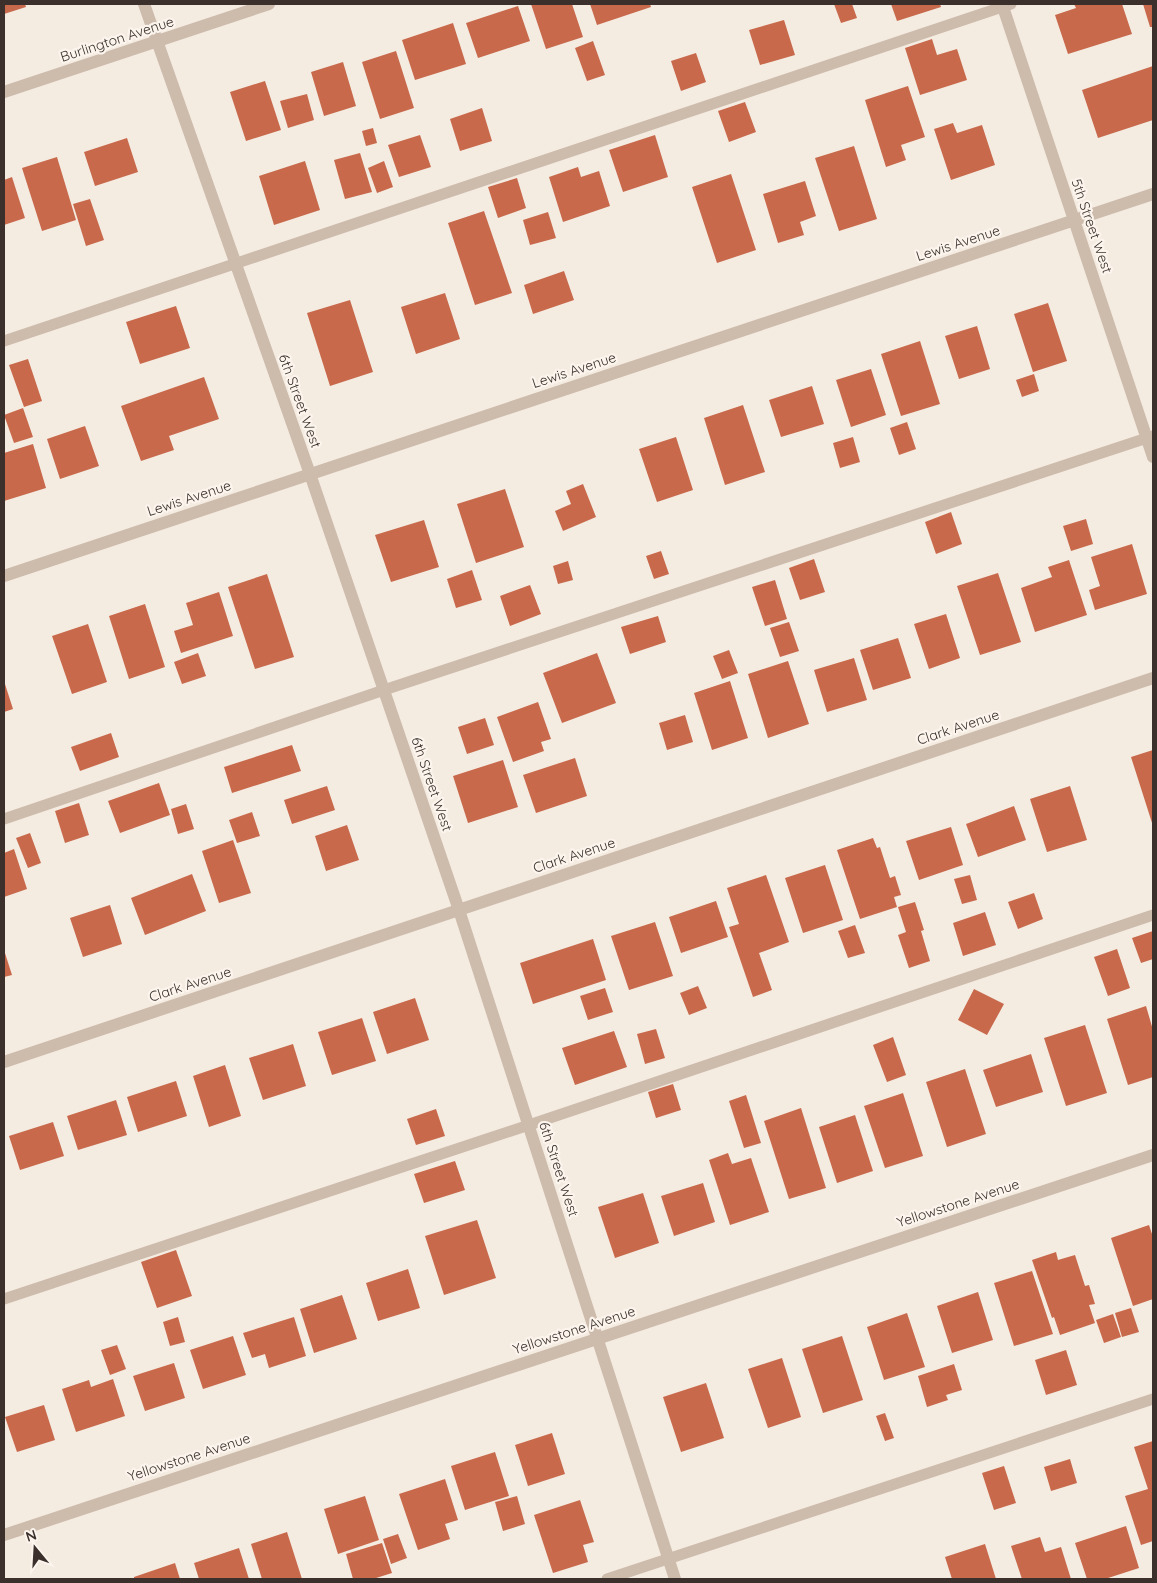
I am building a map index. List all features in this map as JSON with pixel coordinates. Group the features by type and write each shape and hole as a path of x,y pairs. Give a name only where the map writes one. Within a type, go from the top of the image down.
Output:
{"street":[{"name":"6th Street West","path":"144,4 155,42 310,474 459,910 674,1579"},
{"name":"Burlington Avenue","path":"4,92 269,4"},
{"name":"5th Street West","path":"1005,5 1074,220 1150,437 1153,457"},
{"name":"Lewis Avenue","path":"4,576 1153,194"},
{"name":"Clark Avenue","path":"4,1062 1153,678"},
{"name":"Yellowstone Avenue","path":"4,1534 1153,1154"}],"lane":[{"path":"4,341 1005,5"},
{"path":"4,820 384,690 1150,437"},
{"path":"4,1299 1153,915"},
{"path":"607,1579 1153,1399"}],"building":[{"path":"4,4 25,4 26,7 4,14"},
{"path":"531,4 572,4 583,37 546,49"},
{"path":"590,4 650,4 651,7 597,25"},
{"path":"834,4 852,4 857,18 841,23"},
{"path":"891,4 940,4 941,7 897,21"},
{"path":"1074,4 1122,4 1132,34 1068,54 1055,15 1076,8"},
{"path":"1143,4 1153,4 1153,27 1150,27"},
{"path":"518,6 530,41 478,58 466,23"},
{"path":"784,20 795,55 760,65 749,30"},
{"path":"453,23 466,64 415,80 402,40"},
{"path":"932,39 937,55 957,49 967,80 920,95 905,48"},
{"path":"593,41 605,75 587,81 575,48"},
{"path":"396,51 414,108 380,119 362,62"},
{"path":"696,53 706,82 681,91 671,61"},
{"path":"343,62 356,106 324,116 311,72"},
{"path":"1153,66 1153,120 1098,138 1082,90"},
{"path":"265,81 281,130 246,141 230,92"},
{"path":"908,86 925,137 901,145 906,160 886,167 865,100"},
{"path":"307,94 314,120 288,128 280,101"},
{"path":"745,102 756,132 729,142 718,111"},
{"path":"482,108 492,141 460,151 450,119"},
{"path":"953,123 957,133 982,125 995,165 951,180 934,129"},
{"path":"373,128 377,143 366,146 362,131"},
{"path":"420,135 431,167 399,177 388,145"},
{"path":"655,135 668,177 623,192 609,150"},
{"path":"127,138 138,172 95,186 84,152"},
{"path":"854,146 877,219 839,231 815,158"},
{"path":"360,153 372,192 345,199 334,160"},
{"path":"57,157 76,220 42,231 22,168"},
{"path":"305,161 320,210 274,225 259,176"},
{"path":"384,161 393,187 377,193 368,168"},
{"path":"578,167 581,177 599,171 610,206 563,222 549,177"},
{"path":"731,174 756,250 717,263 692,187"},
{"path":"12,177 25,218 4,225 4,180"},
{"path":"517,178 526,208 498,218 488,187"},
{"path":"805,181 816,216 800,222 804,235 778,243 763,194"},
{"path":"90,199 104,240 86,246 73,204"},
{"path":"484,211 512,293 475,305 448,223"},
{"path":"548,212 556,238 530,245 523,220"},
{"path":"564,271 574,300 533,314 524,285"},
{"path":"445,293 460,339 416,354 401,307"},
{"path":"350,300 373,372 330,386 307,313"},
{"path":"1048,303 1067,361 1033,372 1014,314"},
{"path":"176,306 190,348 140,364 126,322"},
{"path":"977,326 990,369 959,379 945,336"},
{"path":"920,341 940,404 901,416 881,354"},
{"path":"28,359 42,401 24,407 9,365"},
{"path":"871,369 886,415 851,427 836,380"},
{"path":"1034,374 1039,391 1022,397 1016,380"},
{"path":"204,377 219,419 169,436 174,450 141,461 121,406"},
{"path":"812,386 824,424 781,437 769,400"},
{"path":"743,405 765,472 725,485 704,418"},
{"path":"23,408 33,437 14,443 4,415"},
{"path":"907,422 916,449 899,455 890,428"},
{"path":"85,426 99,466 60,479 47,439"},
{"path":"676,437 693,490 657,502 639,449"},
{"path":"853,437 860,462 840,468 833,443"},
{"path":"33,444 46,488 4,501 4,453"},
{"path":"583,484 596,517 563,531 555,511 571,504 566,491"},
{"path":"505,489 524,547 476,563 457,504"},
{"path":"951,512 962,544 936,554 925,522"},
{"path":"1086,519 1093,544 1071,551 1063,526"},
{"path":"424,520 439,567 391,582 375,535"},
{"path":"1132,544 1147,594 1095,610 1089,590 1100,586 1091,557"},
{"path":"661,551 669,574 654,579 646,556"},
{"path":"814,559 825,592 800,600 789,568"},
{"path":"1069,560 1087,615 1035,632 1021,588 1052,577 1048,567"},
{"path":"568,561 573,580 558,584 553,566"},
{"path":"472,570 482,600 456,608 447,579"},
{"path":"998,573 1021,642 980,655 957,586"},
{"path":"267,574 294,657 255,669 228,587"},
{"path":"775,580 787,619 765,626 752,587"},
{"path":"530,585 541,614 510,626 500,596"},
{"path":"219,592 233,636 181,653 174,631 193,625 186,603"},
{"path":"145,604 165,667 129,679 109,616"},
{"path":"946,614 960,658 929,669 914,624"},
{"path":"658,616 666,642 630,654 621,627"},
{"path":"789,622 799,651 780,657 770,628"},
{"path":"88,624 107,682 72,694 52,636"},
{"path":"898,638 911,678 873,690 860,650"},
{"path":"729,650 738,673 722,679 713,656"},
{"path":"198,653 206,676 182,684 174,662"},
{"path":"597,653 616,703 562,723 543,673"},
{"path":"854,658 867,700 827,712 814,670"},
{"path":"788,661 809,724 768,738 748,674"},
{"path":"4,681 13,709 4,712"},
{"path":"730,681 748,738 712,750 694,693"},
{"path":"538,702 551,739 541,742 544,751 513,762 497,717"},
{"path":"685,715 693,742 667,750 659,723"},
{"path":"485,718 494,745 467,754 458,727"},
{"path":"111,733 119,757 80,771 71,747"},
{"path":"292,745 301,771 232,793 224,767"},
{"path":"1153,750 1153,826 1131,757"},
{"path":"575,758 587,796 536,813 523,775"},
{"path":"503,760 518,807 468,823 453,776"},
{"path":"159,783 170,815 120,833 108,801"},
{"path":"327,786 335,810 292,824 284,800"},
{"path":"1070,786 1087,840 1047,852 1030,799"},
{"path":"79,803 89,835 65,843 55,811"},
{"path":"186,804 194,829 178,834 171,809"},
{"path":"1014,806 1026,840 978,857 966,824"},
{"path":"252,812 260,836 237,843 229,820"},
{"path":"347,825 359,860 326,871 315,836"},
{"path":"951,827 963,865 919,880 906,841"},
{"path":"30,833 41,863 28,868 16,838"},
{"path":"873,838 877,848 880,847 890,878 895,876 901,895 894,897 897,907 860,919 837,850"},
{"path":"233,840 251,893 219,903 202,851"},
{"path":"14,849 27,889 4,897 4,853"},
{"path":"825,865 843,920 803,933 785,878"},
{"path":"192,874 206,911 145,935 131,898"},
{"path":"766,875 789,942 759,953 772,990 753,997 729,927 739,924 727,888"},
{"path":"970,875 977,900 962,904 954,879"},
{"path":"1034,893 1043,919 1018,929 1008,902"},
{"path":"716,901 728,937 681,953 669,917"},
{"path":"915,902 924,930 921,931 930,961 909,968 898,935 906,932 898,907"},
{"path":"110,905 122,944 83,957 70,918"},
{"path":"985,912 996,945 963,956 953,923"},
{"path":"655,922 673,976 629,990 611,936"},
{"path":"855,925 865,953 848,958 838,931"},
{"path":"1153,931 1153,959 1141,963 1132,938"},
{"path":"593,939 606,980 533,1004 520,963"},
{"path":"1117,949 1130,988 1108,996 1094,957"},
{"path":"4,950 12,975 4,977"},
{"path":"698,986 707,1008 689,1015 680,993"},
{"path":"605,988 613,1012 588,1020 580,996"},
{"path":"974,989 1004,1004 987,1035 958,1020"},
{"path":"415,998 429,1040 387,1054 373,1012"},
{"path":"1146,1006 1153,1030 1153,1077 1128,1085 1107,1019"},
{"path":"362,1018 376,1061 332,1075 318,1032"},
{"path":"1085,1025 1107,1093 1066,1106 1044,1038"},
{"path":"656,1029 665,1058 645,1064 637,1034"},
{"path":"614,1031 627,1067 575,1085 562,1048"},
{"path":"893,1037 906,1075 887,1082 873,1045"},
{"path":"293,1044 306,1086 263,1100 249,1058"},
{"path":"1031,1054 1043,1092 996,1107 983,1070"},
{"path":"225,1065 241,1116 209,1127 193,1076"},
{"path":"965,1069 986,1134 947,1147 926,1082"},
{"path":"176,1081 187,1116 138,1132 127,1097"},
{"path":"673,1084 681,1110 656,1118 648,1092"},
{"path":"903,1093 923,1156 885,1168 864,1106"},
{"path":"746,1095 761,1143 744,1148 729,1101"},
{"path":"116,1100 127,1135 78,1150 67,1116"},
{"path":"801,1108 826,1188 789,1199 764,1121"},
{"path":"436,1109 445,1136 416,1145 407,1119"},
{"path":"855,1115 873,1171 837,1183 819,1127"},
{"path":"53,1122 64,1156 20,1170 9,1136"},
{"path":"728,1153 732,1164 751,1158 769,1212 730,1225 709,1160"},
{"path":"455,1161 465,1190 424,1203 414,1174"},
{"path":"703,1183 715,1222 674,1236 661,1196"},
{"path":"643,1193 659,1243 615,1258 598,1207"},
{"path":"477,1220 496,1278 444,1295 425,1236"},
{"path":"1149,1225 1153,1237 1153,1299 1133,1306 1111,1238"},
{"path":"176,1250 192,1296 157,1308 141,1262"},
{"path":"1056,1252 1058,1260 1075,1255 1085,1286 1089,1285 1095,1304 1089,1305 1095,1323 1060,1335 1054,1317 1052,1318 1032,1260"},
{"path":"408,1269 420,1308 378,1321 366,1283"},
{"path":"1032,1271 1053,1334 1014,1346 994,1283"},
{"path":"978,1292 993,1340 952,1353 937,1306"},
{"path":"342,1295 357,1339 314,1353 300,1309"},
{"path":"1131,1308 1139,1332 1122,1337 1115,1313"},
{"path":"907,1313 925,1367 884,1380 867,1327"},
{"path":"1113,1314 1121,1337 1104,1343 1096,1320"},
{"path":"178,1317 185,1342 170,1346 163,1322"},
{"path":"294,1317 306,1356 269,1368 265,1354 252,1358 243,1333"},
{"path":"233,1336 246,1375 203,1389 190,1350"},
{"path":"842,1336 863,1400 823,1413 802,1349"},
{"path":"117,1345 126,1369 110,1375 101,1350"},
{"path":"1066,1350 1077,1385 1046,1395 1035,1360"},
{"path":"782,1358 801,1417 768,1428 748,1369"},
{"path":"174,1363 185,1398 145,1411 133,1376"},
{"path":"954,1364 962,1390 946,1395 948,1400 927,1407 918,1376"},
{"path":"113,1379 125,1416 76,1432 62,1389 89,1380 91,1387"},
{"path":"706,1383 724,1438 681,1452 663,1397"},
{"path":"44,1405 55,1440 17,1452 5,1417"},
{"path":"885,1413 894,1438 885,1441 876,1416"},
{"path":"552,1433 565,1474 528,1486 515,1445"},
{"path":"1153,1441 1153,1541 1141,1545 1125,1496 1148,1489 1134,1447"},
{"path":"495,1452 509,1496 465,1510 451,1466"},
{"path":"1070,1459 1077,1483 1051,1491 1044,1467"},
{"path":"1004,1466 1016,1503 994,1510 982,1473"},
{"path":"445,1479 458,1520 445,1524 450,1539 418,1550 399,1494"},
{"path":"365,1496 379,1540 338,1554 324,1509"},
{"path":"517,1496 525,1524 503,1531 495,1502"},
{"path":"580,1500 594,1542 583,1545 588,1562 553,1573 534,1515"},
{"path":"1126,1526 1139,1568 1105,1579 1087,1579 1075,1543"},
{"path":"287,1532 302,1579 262,1579 251,1544"},
{"path":"398,1534 407,1558 391,1564 383,1539"},
{"path":"1040,1537 1045,1552 1061,1547 1071,1579 1022,1579 1011,1546"},
{"path":"382,1543 392,1573 373,1579 353,1579 346,1554"},
{"path":"985,1544 996,1579 952,1579 945,1557"},
{"path":"239,1548 249,1579 199,1579 194,1563"},
{"path":"175,1563 180,1579 134,1579 134,1577"}]}
